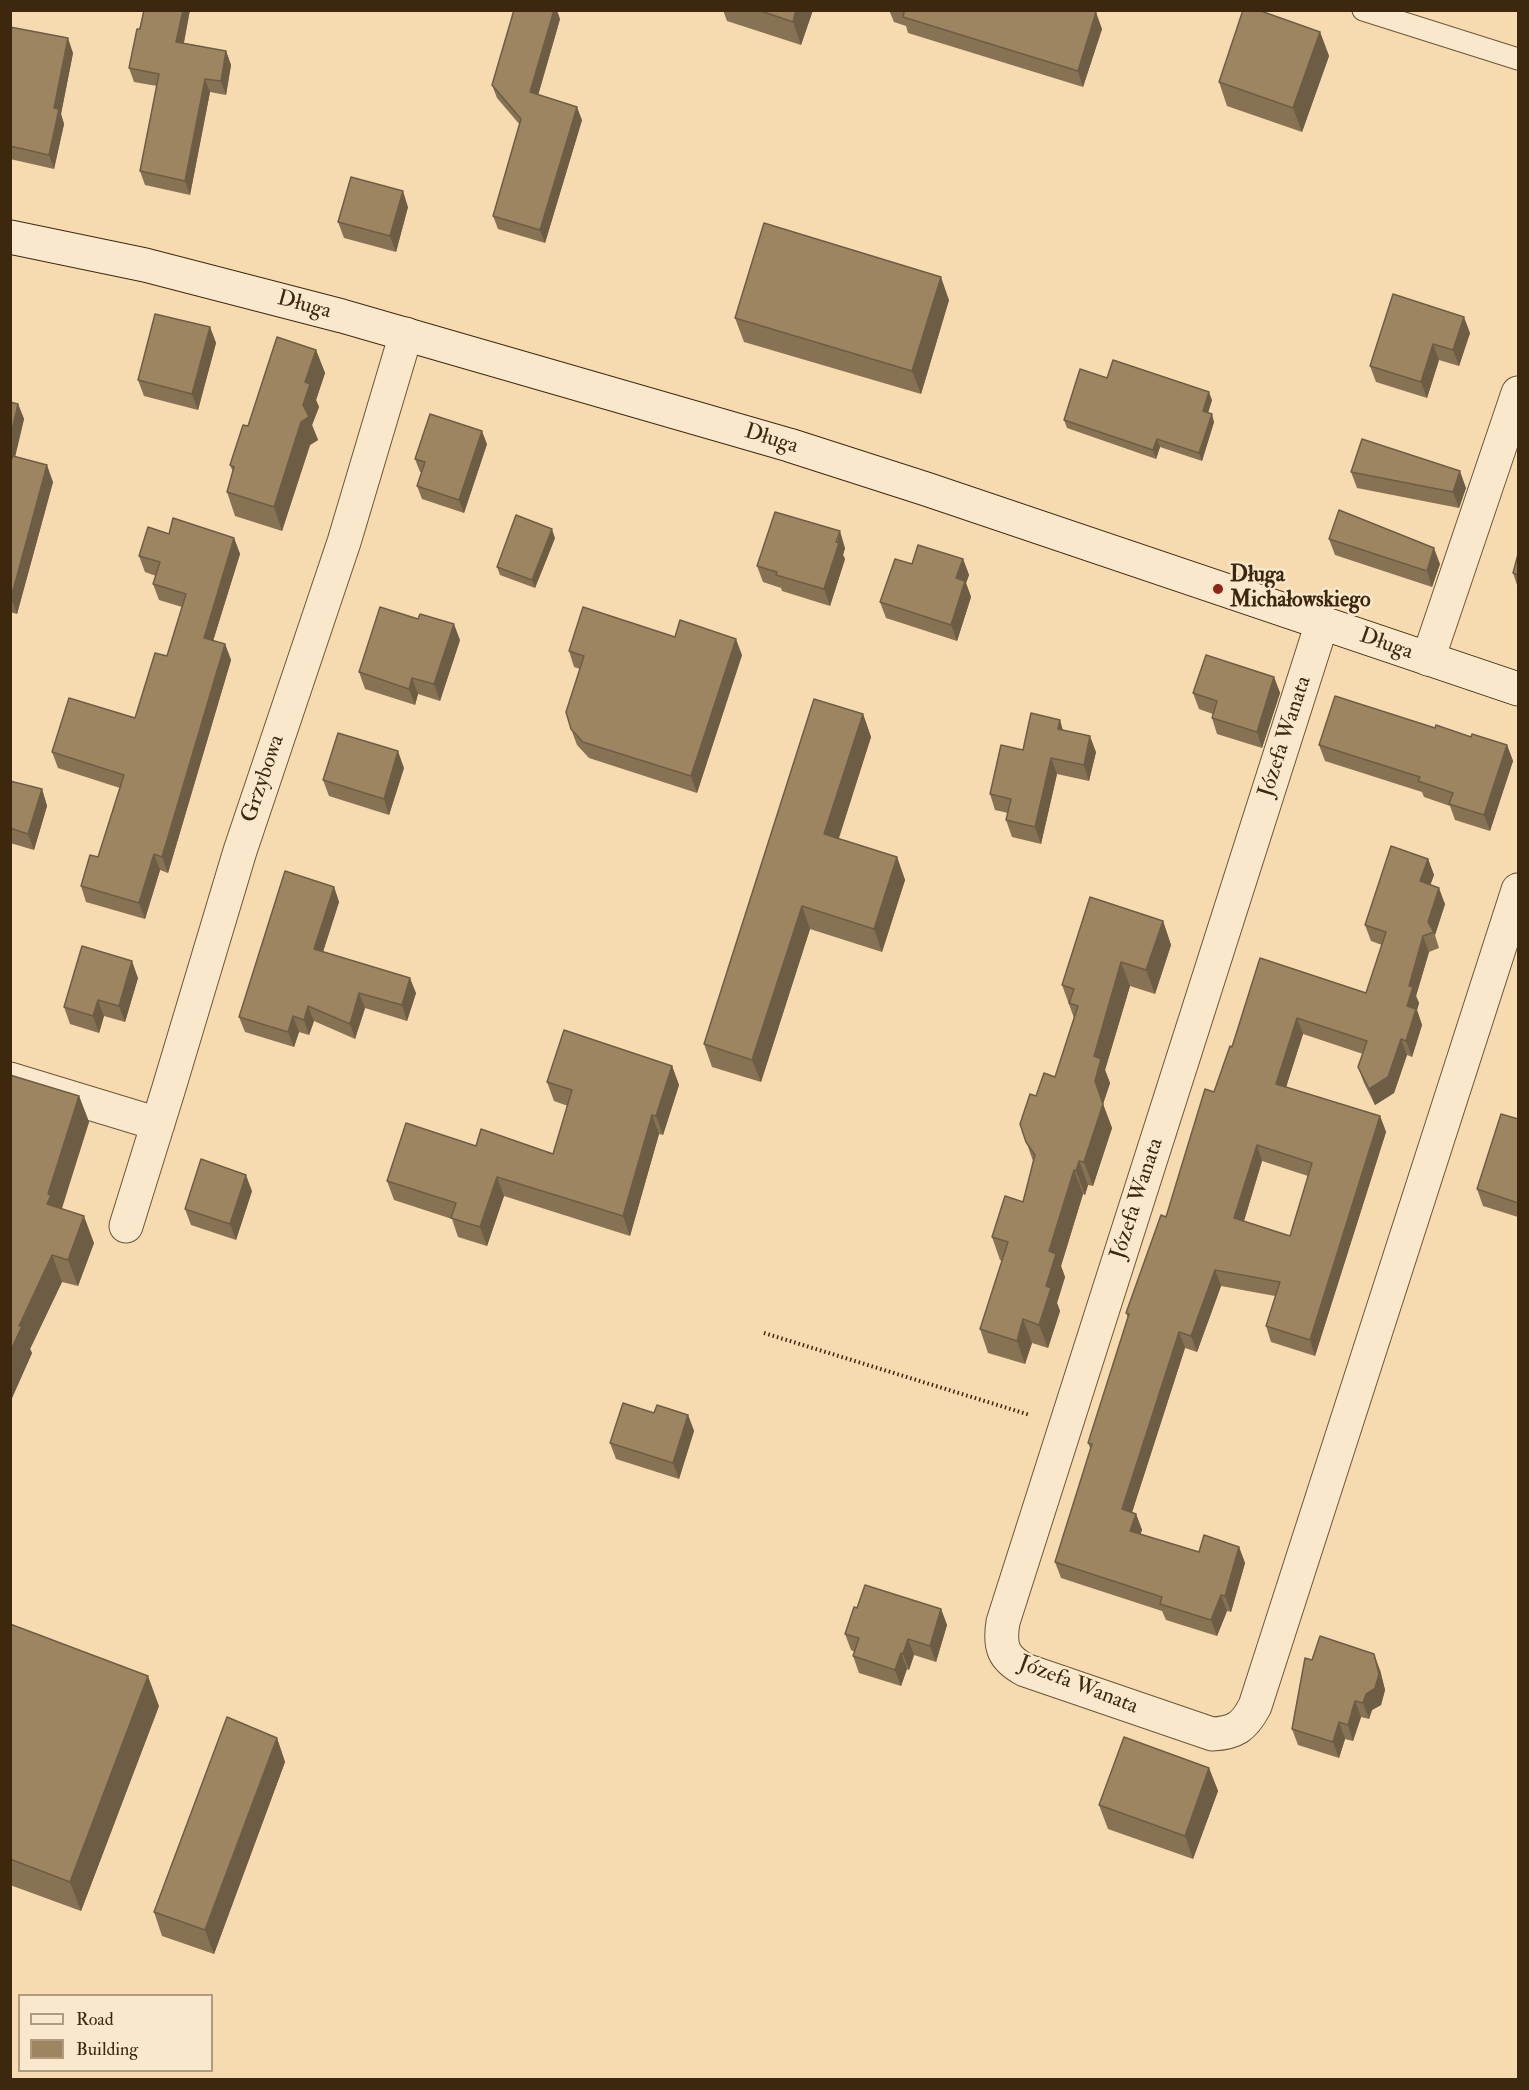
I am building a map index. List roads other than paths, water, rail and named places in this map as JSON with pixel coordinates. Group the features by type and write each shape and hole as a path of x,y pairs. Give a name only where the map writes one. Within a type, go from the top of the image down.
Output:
{"street":[{"name":"Długa","path":"10,237 145,265 406,334 812,453 1518,689"},
{"name":"Grzybowa","path":"126,1226 240,851 344,543 406,334"},
{"path":"1428,659 1518,393"},
{"name":"Józefa Wanata","path":"1322,623 1003,1622 1000,1638 1004,1652 1012,1663 1025,1670 1212,1734 1227,1733 1239,1727 1249,1718 1256,1706 1518,891"},
{"path":"10,1079 158,1124"}],"lane":[{"path":"1363,10 1518,59"}],"place":[{"name":"Długa Michałowskiego","path":"1218,589"}]}
